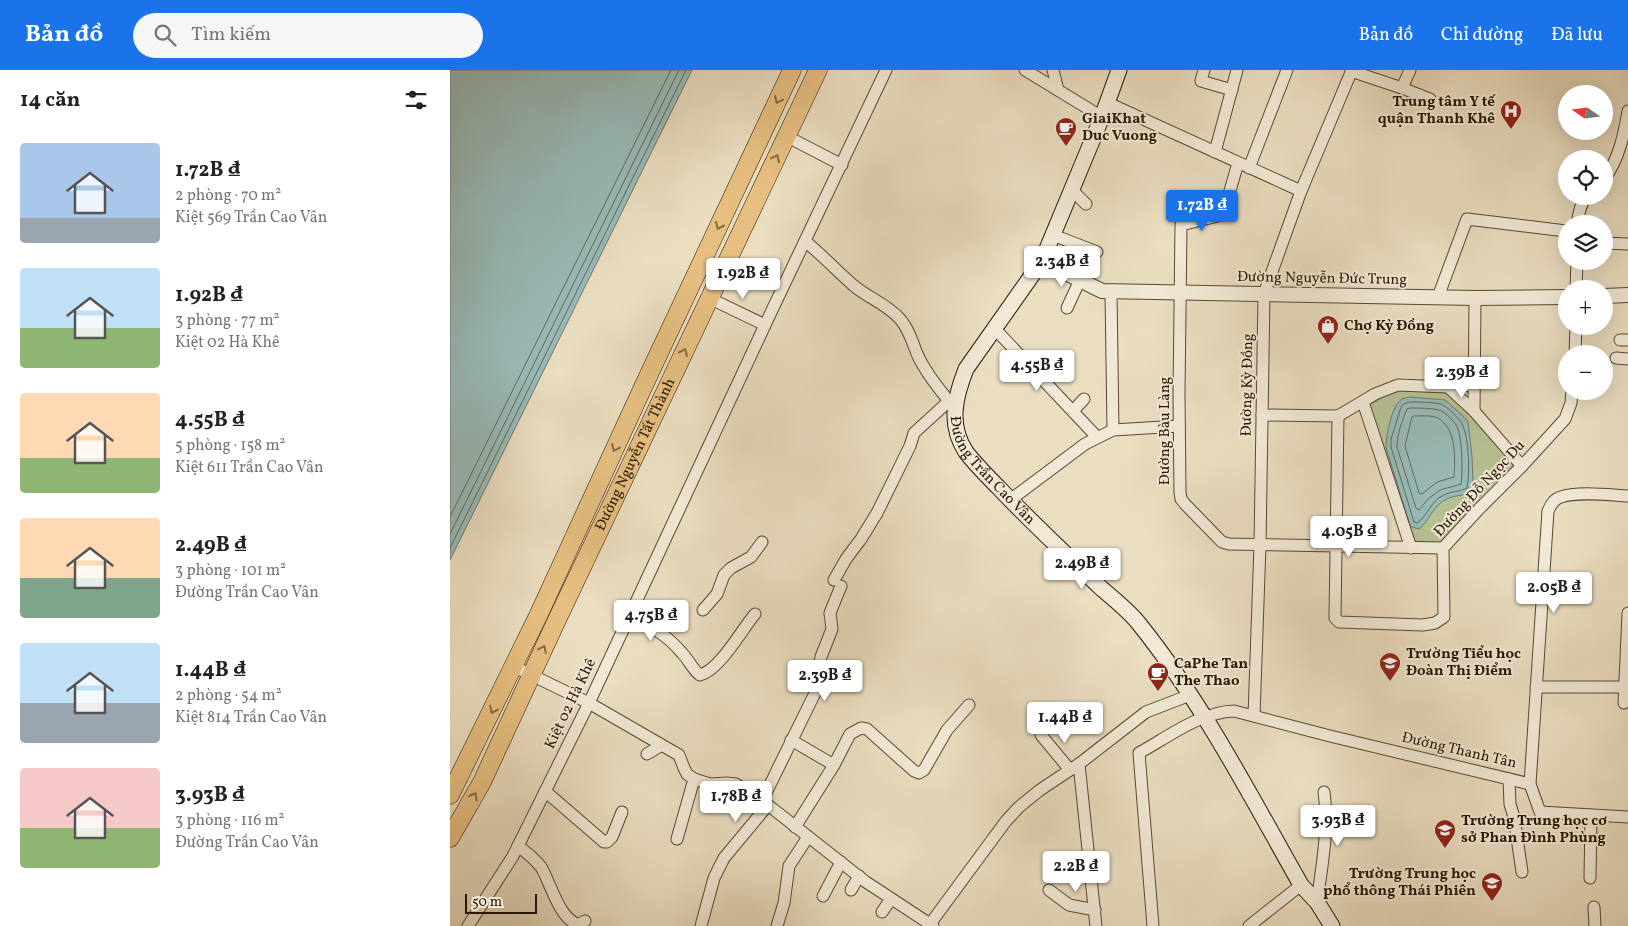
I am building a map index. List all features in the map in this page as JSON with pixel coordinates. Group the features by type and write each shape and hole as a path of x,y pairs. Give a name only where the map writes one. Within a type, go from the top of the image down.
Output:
{"main road":[{"name":"Đường Nguyễn Tất Thành","path":"450,795 538,616 792,70"},
{"name":"Đường Nguyễn Tất Thành","path":"450,838 482,782 818,70"},
{"name":"Đường Trần Cao Vân","path":"1119,70 1108,103 1042,261 966,369 952,404 955,426 966,452 1010,500 1140,624 1204,716 1302,886 1317,902 1332,926"},
{"path":"739,182 760,192"},
{"path":"635,404 656,412"}],"street":[{"name":"Kiệt 02 Hà Khê","path":"468,926 510,861 589,703 886,70"},
{"path":"1025,70 1102,117"},
{"path":"1053,70 1058,90"},
{"path":"1215,152 1237,70"},
{"path":"1244,166 1287,70"},
{"path":"1352,70 1430,99"},
{"name":"Đường Kỳ Đồng","path":"1254,716 1260,545 1264,294 1300,191 1352,70"},
{"path":"1402,88 1410,70"},
{"path":"1203,76 1232,90"},
{"path":"1108,103 1300,191"},
{"path":"1613,166 1627,119"},
{"path":"786,136 842,164"},
{"name":"Đường Bàu Làng","path":"1244,166 1218,216 1180,225 1179,426 1181,499 1222,542 1260,545 1443,548"},
{"path":"1072,190 1086,204"},
{"path":"1438,297 1467,220 1558,230"},
{"path":"1052,235 1097,252"},
{"path":"701,926 714,878 724,858 765,803 791,740 815,693 822,657 832,629 830,614 846,559 877,513 910,446 914,433 952,404 921,362 909,332 901,320 880,302 854,287 805,241"},
{"path":"1613,243 1628,244"},
{"name":"Đường Nguyễn Đức Trung","path":"1042,261 1102,291 1475,298 1558,297"},
{"path":"1067,308 1080,280"},
{"path":"1111,291 1113,430"},
{"path":"1613,296 1628,296"},
{"path":"710,298 765,325"},
{"path":"1474,411 1475,298"},
{"path":"995,329 1098,437"},
{"path":"1616,358 1628,359"},
{"path":"1262,415 1338,416 1375,394 1398,385 1448,387 1475,385"},
{"path":"1448,387 1474,411 1522,466"},
{"path":"1073,411 1084,400"},
{"name":"Đường Đỗ Ngọc Du","path":"1336,546 1335,618 1339,622 1435,623 1444,617 1443,548 1565,419 1571,400"},
{"path":"1363,402 1411,548"},
{"path":"1336,546 1338,416"},
{"path":"1010,500 1085,444 1113,430 1179,426"},
{"name":"Đường Thanh Tân","path":"1153,926 1139,753 1204,716 1234,711 1530,784 1546,517 1551,504 1561,496 1574,494 1628,496"},
{"path":"703,610 716,594 724,575 730,568 751,557 762,542"},
{"path":"1624,703 1628,613"},
{"path":"629,617 658,630 683,653 695,671 700,675 705,674 718,662 733,645 755,614"},
{"path":"513,666 589,703 679,755 687,774 694,779 710,784 736,784 765,803 859,876 932,925 1006,820 1019,807 1146,712 1190,695"},
{"path":"1536,687 1626,687"},
{"path":"795,827 834,765 850,734 861,728 867,730 914,771 919,773 924,770 947,730 969,705"},
{"path":"1040,735 1074,767 1096,926"},
{"path":"791,740 834,765"},
{"path":"647,754 662,745"},
{"path":"678,839 694,779"},
{"path":"1509,779 1510,804 1514,816 1522,872"},
{"path":"1530,784 1540,812 1628,817"},
{"path":"545,791 604,842 607,842 612,837 622,812"},
{"path":"1317,902 1326,835 1327,812 1324,792"},
{"path":"1590,878 1591,815"},
{"path":"778,926 784,902 789,866 808,838"},
{"path":"518,846 540,866 554,897 572,922 579,924 584,921"},
{"path":"823,896 841,862"},
{"path":"850,890 859,876"},
{"path":"1249,926 1302,886"},
{"path":"1049,890 1069,905 1095,910"},
{"path":"882,912 891,899"},
{"path":"1594,907 1595,926"}],"green space":[{"path":"1438,387 1448,391 1514,460 1513,466 1442,545 1410,544 1366,407 1393,391"}],"water":[{"path":"450,70 692,70 450,560"},
{"path":"1404,398 1445,400 1462,415 1468,422 1472,457 1473,484 1470,493 1442,502 1419,529 1410,525 1386,448 1391,417 1396,406"}],"place":[{"name":"Trung tâm Y tế quận Thanh Khê","path":"1511,130"},
{"name":"GiaiKhat Duc Vuong","path":"1066,147"},
{"name":"Chợ Kỳ Đồng","path":"1328,345"},
{"name":"Trường Tiểu học Đoàn Thị Điểm","path":"1390,682"},
{"name":"CaPhe Tan The Thao","path":"1158,692"},
{"name":"Trường Trung học cơ sở Phan Đình Phùng","path":"1445,849"},
{"name":"Trường Trung học phổ thông Thái Phiên","path":"1492,902"}]}
